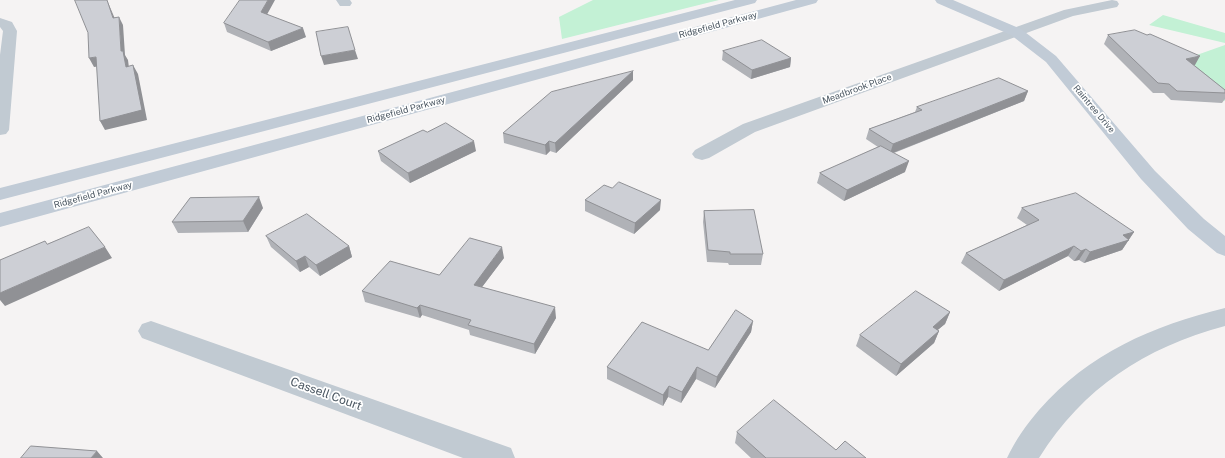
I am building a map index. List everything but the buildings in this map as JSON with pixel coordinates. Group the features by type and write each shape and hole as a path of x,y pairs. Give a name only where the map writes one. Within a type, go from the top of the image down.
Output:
{"main road":[{"name":"Ridgefield Parkway","path":"0,194 750,0"},
{"name":"Ridgefield Parkway","path":"0,220 811,0"},
{"name":"Raintree Drive","path":"942,0 1016,32 1058,65 1148,175 1196,224 1225,248"}],"street":[{"name":"Meadbrook Place","path":"702,154 748,128 1069,13 1112,4"},
{"path":"0,22 7,24 10,31 0,130"},
{"path":"1022,458 1035,436 1077,389 1121,356 1154,340 1211,320 1225,317"},
{"name":"Cassell Court","path":"151,331 500,458"}],"green space":[{"path":"593,0 719,0 562,39 559,17"},
{"path":"1163,15 1225,33 1225,43 1149,25"},
{"path":"1225,45 1225,101 1160,68"}]}
